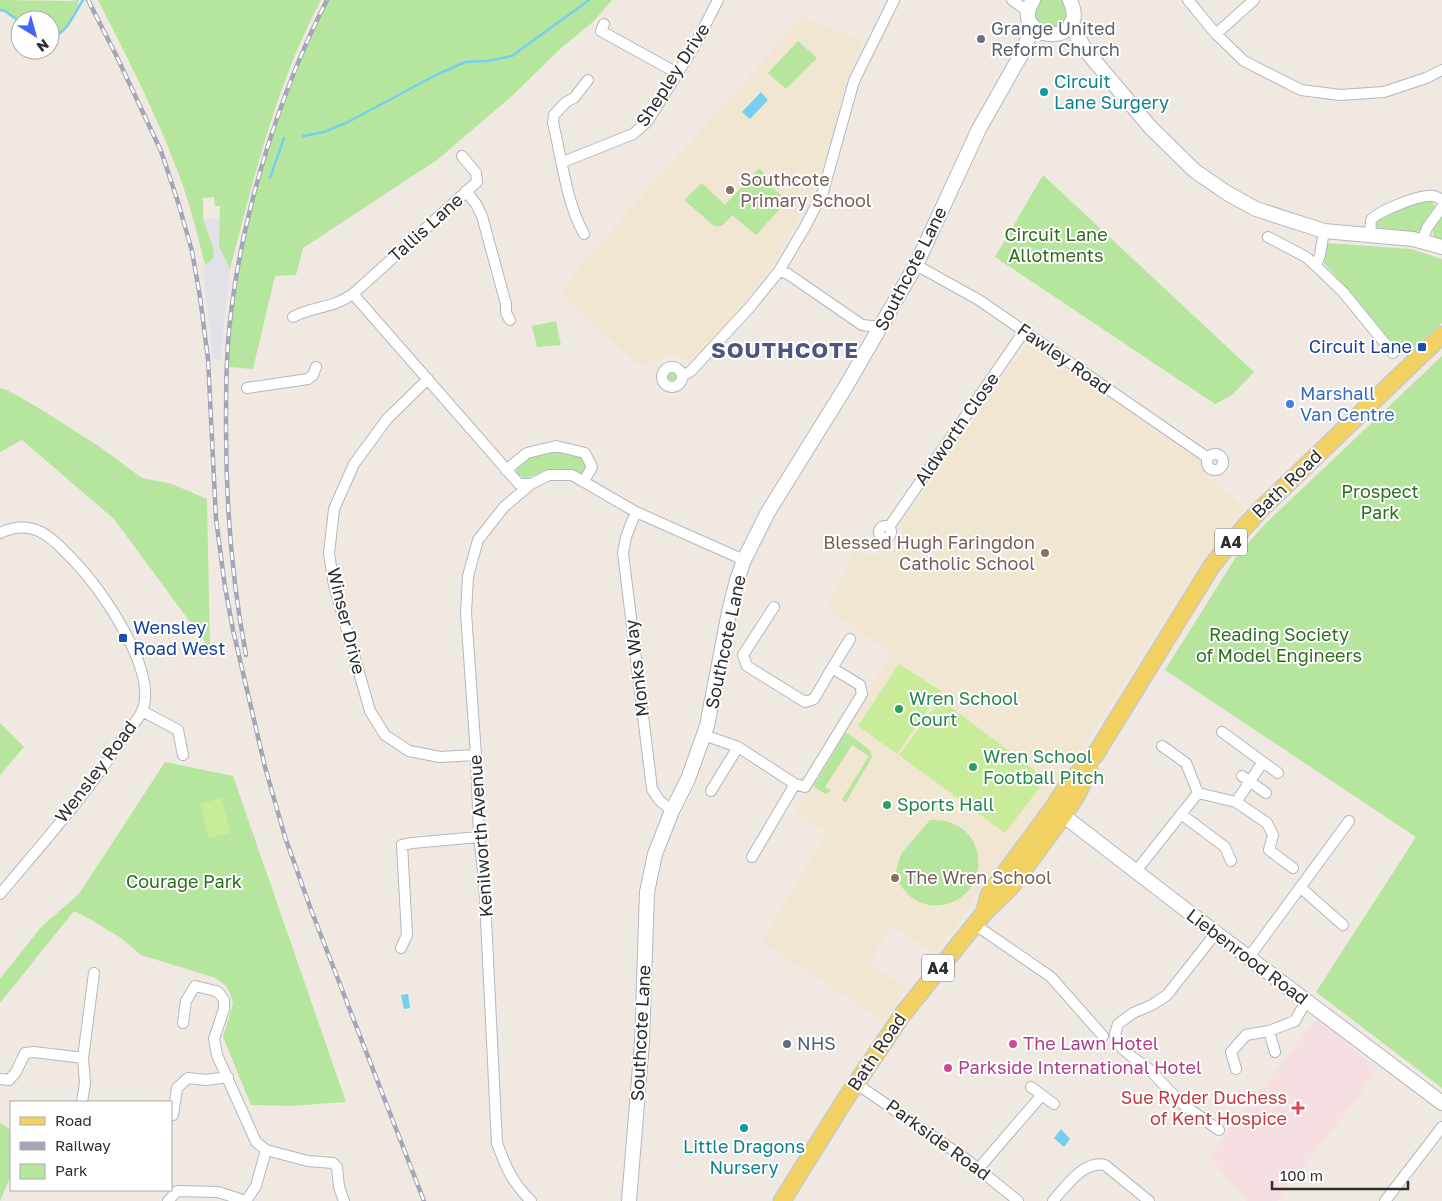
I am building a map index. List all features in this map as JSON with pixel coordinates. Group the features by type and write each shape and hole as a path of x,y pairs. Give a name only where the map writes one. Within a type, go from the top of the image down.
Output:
{"main road":[{"name":"Bath Road","path":"782,1201 857,1082 903,1014 979,918 989,895 1058,812 1070,782 1095,755 1211,567 1260,510 1442,335"}],"street":[{"name":"Shepley Drive","path":"563,162 633,134 647,122 695,45 718,0"},
{"path":"682,376 691,370 750,307 779,271 805,227 823,192 854,81 894,0"},
{"path":"1012,0 1031,6 1030,22 1037,30 1050,36 1060,34 1071,23 1074,13 1070,0"},
{"path":"1188,0 1216,34 1244,60 1301,90 1340,95 1384,92 1426,78 1442,70"},
{"path":"1216,34 1254,0"},
{"path":"1071,23 1087,52 1151,128 1196,171 1227,193 1256,209 1324,231 1422,240 1442,247"},
{"path":"604,24 601,31 677,73"},
{"name":"Southcote Lane","path":"629,1201 642,1042 647,892 655,854 672,811 688,779 704,735 729,612 744,560 768,512 881,327 916,265 979,129 1037,30"},
{"path":"1060,34 1087,52"},
{"path":"584,234 578,225 568,194 563,162 553,123 554,114 566,102 574,98 588,80"},
{"name":"Tallis Lane","path":"293,317 303,311 312,311 343,301 353,294 477,182 476,173 462,156"},
{"path":"466,191 482,216 506,304 506,313 510,320"},
{"path":"1370,235 1371,220 1378,213 1393,206 1426,196 1438,197 1442,200"},
{"path":"1422,240 1427,228 1442,207"},
{"path":"1316,266 1324,231"},
{"path":"1268,237 1306,257 1316,266 1343,292 1393,353"},
{"name":"Fawley Road","path":"916,265 979,300 1025,330 1208,458"},
{"path":"779,271 788,274 862,325 881,327"},
{"path":"353,294 519,484 531,484"},
{"name":"Aldworth Close","path":"889,528 1025,330"},
{"path":"247,388 308,379 313,375 316,366"},
{"name":"Winser Drive","path":"428,379 387,420 354,464 334,509 330,554 334,586 370,711 385,735 409,751 440,757 476,755"},
{"path":"506,470 527,453 556,446 585,453 592,467 584,481"},
{"name":"Kenilworth Avenue","path":"531,1201 520,1190 506,1170 497,1143 485,897 479,838 476,755 466,613 468,576 478,540 504,507 531,484 548,475 572,476 584,481 636,512 744,560"},
{"name":"Monks Way","path":"633,519 626,537 623,553 652,789 659,800 672,811"},
{"name":"Wensley Road","path":"0,533 12,528 30,528 47,535 79,566 111,606 130,642 143,677 146,692 142,711 86,790 0,894"},
{"path":"774,607 743,655 747,666 805,702 814,699 850,639"},
{"path":"752,857 862,694 860,685 832,668"},
{"path":"142,711 178,730 183,755"},
{"path":"1222,732 1278,773"},
{"path":"704,735 738,747 800,785"},
{"path":"1162,746 1186,763 1198,793"},
{"path":"711,792 738,747"},
{"path":"1236,802 1246,779 1263,762"},
{"path":"1246,779 1266,793"},
{"path":"1198,793 1236,802 1267,823 1273,835 1269,850 1293,868"},
{"path":"1136,871 1198,793"},
{"name":"Liebenrood Road","path":"1058,812 1306,1002 1442,1103"},
{"path":"1181,814 1225,848 1231,861"},
{"path":"1249,957 1350,822"},
{"path":"401,948 408,934 402,845 479,838"},
{"path":"1300,887 1343,924"},
{"path":"979,918 1073,994 1103,1036"},
{"path":"1216,933 1167,995 1152,1005 1133,1013 1118,1024 1115,1034 1122,1048 1149,1069 1181,1103 1219,1130"},
{"path":"82,1101 84,1083 83,1058 94,973"},
{"path":"183,1023 186,1001 195,986 211,989 219,993 224,1000 224,1009 214,1039 217,1055 256,1142 266,1150 308,1161 332,1163 337,1167 339,1188 344,1201"},
{"path":"1236,1069 1231,1052 1246,1035 1268,1031 1295,1021 1306,1002"},
{"path":"1268,1031 1275,1052"},
{"path":"0,1079 10,1080 26,1053 34,1052 83,1058"},
{"path":"173,1115 177,1088 188,1078 206,1080 228,1077"},
{"name":"Parkside Road","path":"857,1082 864,1089 979,1168 1018,1201"},
{"path":"1031,1087 1054,1104"},
{"path":"979,1168 1041,1096"},
{"path":"1385,1201 1442,1127"},
{"path":"168,1201 174,1188 218,1192 246,1201 256,1186 266,1150"},
{"path":"1052,1201 1084,1169 1091,1165 1099,1164 1105,1165 1148,1201"}],"shaded area":[{"name":"Southcote Primary School","path":"803,16 863,42 845,86 827,156 807,203 770,269 725,326 688,361 678,355 670,355 639,366 560,293 592,252"},
{"path":"203,219 220,219 219,246 230,269 221,360 213,359 203,268 213,259 214,250"},
{"name":"Blessed Hugh Faringdon Catholic School","path":"1029,340 1200,460 1207,475 1245,508 1192,576 1068,770 935,953 891,925 877,948 871,964 906,989 883,1021 762,942 827,832 795,811 891,653 828,609 855,547 869,556 892,551 902,537 902,521"},
{"name":"Sue Ryder Duchess of Kent Hospice","path":"1317,1018 1377,1068 1358,1097 1277,1201 1246,1201 1209,1156"}],"green space":[{"path":"0,0 79,0 69,23 60,33 60,10 10,10 10,15 0,10"},
{"path":"98,0 321,0 305,32 279,98 257,166 230,269 219,246 220,206 215,206 214,197 203,198 203,219 214,250 213,259 205,265 189,205 168,148 140,84"},
{"path":"327,0 612,0 594,21 560,49 513,95 437,160 303,248 296,275 275,276 253,369 229,367 230,313 237,270 257,183 292,78"},
{"path":"1040,0 1064,0 1067,5 1067,22 1047,31 1035,20 1034,9"},
{"path":"798,41 817,58 786,89 768,73"},
{"path":"759,168 768,177 766,181 787,201 756,235 732,215 722,226 714,226 684,200 702,183 725,205"},
{"name":"Circuit Lane Allotments","path":"1043,175 1254,372 1232,395 1215,404 995,257"},
{"path":"1427,199 1435,207 1421,229 1416,233 1375,228 1375,217"},
{"path":"1442,216 1442,241 1433,236 1433,225"},
{"path":"1326,243 1411,249 1442,259 1442,323 1408,353 1404,354 1393,351 1347,289 1324,263"},
{"path":"556,321 561,345 537,347 532,326"},
{"name":"Prospect Park","path":"1442,356 1442,1088 1316,992 1416,837 1165,670 1236,557 1265,524"},
{"path":"672,370 678,376 672,382 666,376"},
{"path":"0,388 37,407 100,447 142,478 172,484 207,499 210,649 114,519 22,440 0,452"},
{"path":"557,450 584,459 588,467 584,473 551,469 526,479 516,473 518,465 538,453"},
{"name":"Wren School Court","path":"899,664 941,691 897,754 858,726"},
{"name":"Wren School Football Pitch","path":"940,699 1046,779 1005,833 899,755"},
{"path":"0,723 24,747 0,775"},
{"path":"845,733 870,750 872,757 846,802 842,800 843,798 869,756 852,745 825,787 831,790 826,794 814,785"},
{"name":"Courage Park","path":"165,762 233,776 346,1102 290,1106 251,1105 223,1037 233,1003 226,986 216,978 141,955 121,938 74,911 0,1003 0,979 41,927 79,894"},
{"path":"221,798 231,832 209,838 200,804"},
{"path":"930,820 945,821 962,828 972,840 978,854 978,869 973,884 963,896 949,903 931,905 918,902 904,890 895,874 901,854"},
{"path":"0,1123 10,1129 10,1177 0,1201"}],"water":[{"path":"761,92 768,100 750,119 742,112"},
{"path":"408,994 410,1008 404,1009 401,995"},
{"path":"1061,1129 1070,1139 1064,1147 1054,1138"}],"waterway":[{"path":"60,33 66,28 83,0"},
{"path":"303,136 324,132 348,122 436,75 465,62 487,61 512,56 589,0"},
{"path":"0,10 10,15"},
{"path":"270,178 284,138"}],"railway":[{"path":"88,0 161,151 192,251 208,359 216,519 225,587 233,630 265,767 285,837 310,907 424,1201"},
{"path":"246,655 234,571 227,486 226,385 231,313 244,234 266,152 294,73 327,0"}],"place":[{"name":"Grange United Reform Church","path":"981,39"},
{"name":"Circuit Lane Surgery","path":"1044,92"},
{"name":"Southcote Primary School","path":"730,190"},
{"name":"Circuit Lane","path":"1422,347"},
{"name":"Marshall Van Centre","path":"1290,404"},
{"name":"Blessed Hugh Faringdon Catholic School","path":"1045,553"},
{"name":"Wensley Road West","path":"123,638"},
{"name":"Wren School Court","path":"899,709"},
{"name":"Wren School Football Pitch","path":"973,767"},
{"name":"Sports Hall","path":"887,805"},
{"name":"The Wren School","path":"895,878"},
{"name":"NHS","path":"787,1044"},
{"name":"The Lawn Hotel","path":"1013,1044"},
{"name":"Parkside International Hotel","path":"948,1068"},
{"name":"Sue Ryder Duchess of Kent Hospice","path":"1298,1108"},
{"name":"Little Dragons Nursery","path":"744,1128"}],"district":[{"name":"SOUTHCOTE","path":"785,350"}],"park label":[{"name":"Reading Society of Model Engineers","path":"1279,645"}]}
